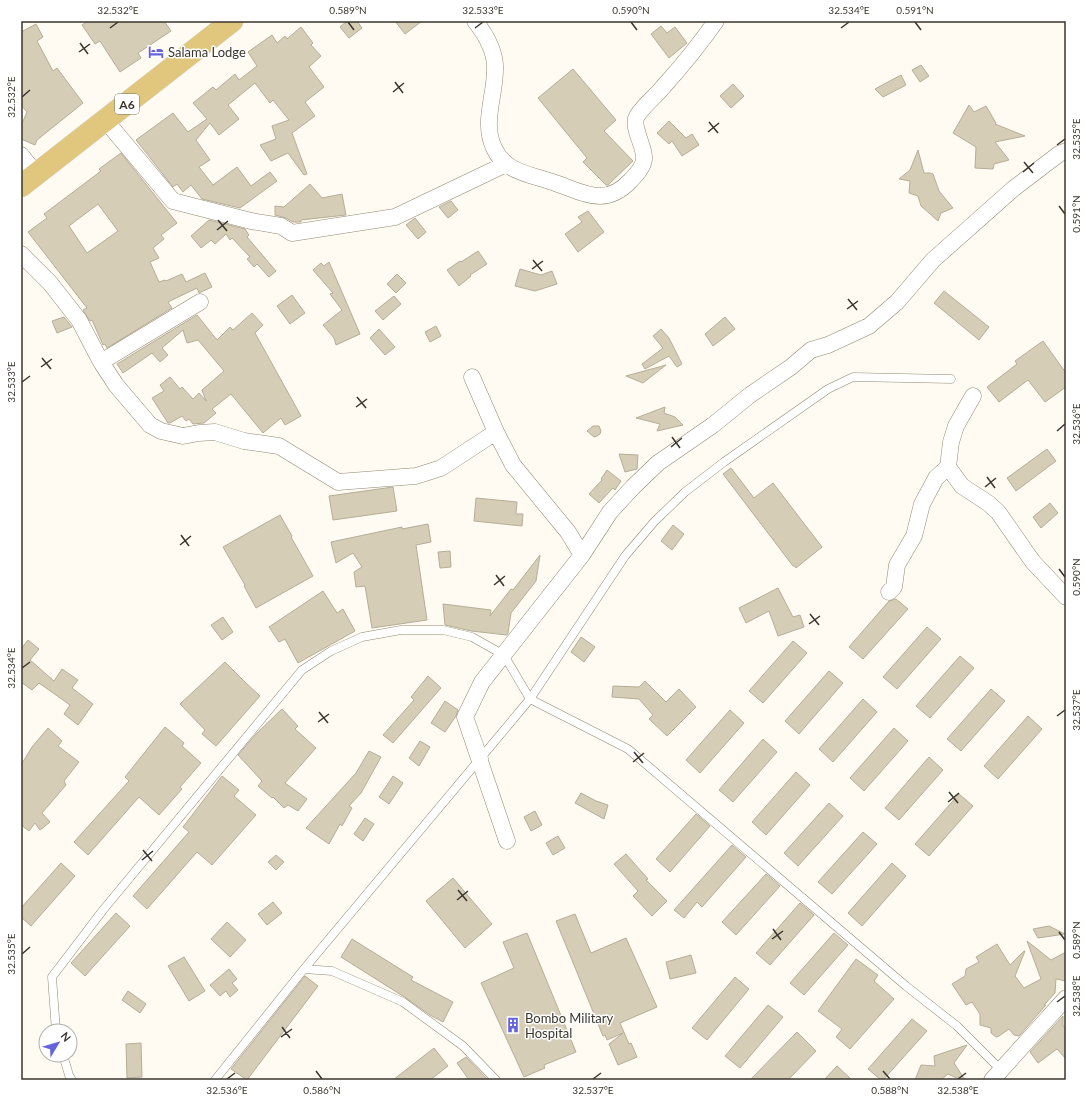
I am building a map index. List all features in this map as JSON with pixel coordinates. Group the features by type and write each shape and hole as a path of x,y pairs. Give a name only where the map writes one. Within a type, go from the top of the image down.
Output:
{"main road":[{"name":"A6","path":"28,180 106,121 232,21"}],"street":[{"path":"475,21 484,33 493,53 495,70 489,110 488,129 494,148 506,164 524,174 565,186 582,194 603,197 618,192 635,176 642,165 644,157 635,125 636,118 642,109 683,64 716,21"},
{"path":"106,121 173,201 251,221 280,226 292,233 395,216 506,164"},
{"path":"507,841 465,717 482,682 582,555 610,512 658,463 713,425 750,395 811,350 828,345 869,326 897,302 933,260 1013,189 1059,154 1066,151"},
{"path":"21,155 28,180"},
{"path":"21,254 50,283 79,320 101,362 116,385 150,425 161,431 183,436 215,432 244,441 279,446 338,482 416,476 440,468 496,432"},
{"path":"101,362 200,302"},
{"path":"472,377 496,432 513,465 568,532 582,555"},
{"path":"889,592 894,587 897,565 914,536 922,504 936,478 948,467 951,442 956,426 973,396"},
{"path":"948,467 962,486 988,503 998,512 1033,562 1066,597"},
{"path":"465,717 480,759"},
{"path":"997,1075 1066,998"}],"lane":[{"path":"215,1080 304,969 530,700 625,556 654,522 685,492 724,462 828,389 853,377 951,379"},
{"path":"55,1023 52,977 104,910 302,670 331,651 362,637 401,630 443,630 472,637 504,655 530,700 628,750 900,981 957,1026 997,1075"},
{"path":"304,969 332,971 403,1002 463,1046 496,1080"},
{"path":"65,1063 72,1080"}],"building":[{"path":"88,21 164,21 171,31 138,53 141,58 120,72 100,41 95,44 82,25"},
{"path":"347,21 357,21 362,28 349,38 340,27"},
{"path":"395,21 422,21 405,34"},
{"path":"36,24 43,37 37,41 53,71 57,68 83,103 37,140 35,145 21,139 21,126 27,112 21,105 21,32"},
{"path":"661,26 667,33 675,27 687,43 669,58 651,34"},
{"path":"301,27 313,43 311,45 321,56 309,67 324,87 305,102 315,116 292,133 307,174 304,175 288,153 271,161 260,145 276,139 272,126 289,120 273,100 270,103 255,83 228,105 239,119 219,135 210,123 196,140 210,160 199,167 213,185 237,167 251,186 270,172 277,181 240,208 202,199 191,185 183,192 177,184 173,187 136,140 173,113 188,132 207,119 193,103 213,87 216,90 235,74 239,80 257,66 248,52 272,35 277,43 285,36 287,39"},
{"path":"921,65 929,76 920,82 912,70"},
{"path":"573,69 616,120 604,131 633,161 608,185 606,185 583,162 587,158 538,98"},
{"path":"901,75 906,85 883,97 875,89"},
{"path":"733,84 744,96 731,108 720,96"},
{"path":"969,105 974,112 986,106 996,123 995,124 1025,136 995,142 1009,160 994,164 993,169 975,168 976,147 953,133"},
{"path":"669,121 686,138 692,134 699,145 682,156 672,141 669,144 657,133"},
{"path":"918,150 924,173 933,174 939,191 953,208 941,213 938,221 921,206 918,196 909,193 910,181 899,179 910,170"},
{"path":"121,153 177,223 161,235 164,239 153,248 159,258 150,262 159,282 166,281 182,274 186,282 205,273 212,287 199,293 197,288 168,302 172,308 107,348 105,344 103,345 92,320 90,321 83,310 87,308 28,232 47,218 44,214 101,171 99,169","holes":["98,204 118,231 87,253 69,226"]},
{"path":"310,184 322,198 342,194 346,215 293,222 275,215 275,206 284,207"},
{"path":"451,201 458,210 448,218 439,207"},
{"path":"588,211 604,232 578,252 565,234 582,222 578,217"},
{"path":"415,218 426,232 418,239 406,225"},
{"path":"209,220 245,229 249,235 247,237 276,271 269,277 257,264 254,267 247,259 250,257 232,238 230,240 226,234 215,244 211,240 201,248 191,236"},
{"path":"478,251 487,264 470,275 471,276 459,286 447,270"},
{"path":"329,262 360,334 336,345 334,338 323,325 342,310 330,294 333,293 313,270 321,263 324,266"},
{"path":"520,269 541,275 552,271 557,284 535,291 515,286"},
{"path":"397,274 406,283 396,293 387,284"},
{"path":"944,291 989,327 979,340 934,303"},
{"path":"292,295 305,313 290,324 277,306"},
{"path":"394,296 401,304 383,320 375,311"},
{"path":"252,313 263,325 255,333 301,416 285,425 281,418 263,433 231,394 212,409 216,413 204,423 193,424 189,419 186,421 182,416 168,423 152,398 164,391 160,385 170,377 180,389 182,387 193,399 199,393 206,401 202,390 224,371 198,340 187,343 183,330 162,348 168,355 160,362 152,353 123,373 117,364 197,315 217,340 230,327 233,330"},
{"path":"64,317 72,327 57,333 52,321"},
{"path":"725,317 735,329 713,346 705,334"},
{"path":"436,326 441,336 430,342 425,332"},
{"path":"379,329 395,347 385,355 370,338"},
{"path":"661,329 669,338 682,364 677,367 669,356 645,369 642,364 663,348 653,336"},
{"path":"1043,341 1066,373 1066,387 1045,402 1028,380 999,402 987,387 1017,364 1015,361"},
{"path":"666,365 643,383 626,376"},
{"path":"665,407 664,413 675,417 683,425 657,431 660,424 636,418"},
{"path":"593,426 599,426 601,431 600,434 594,437 587,431"},
{"path":"1047,449 1056,461 1016,491 1007,478"},
{"path":"619,454 638,455 637,469 625,472"},
{"path":"731,468 754,498 773,483 822,547 796,568 793,566 723,474"},
{"path":"607,470 621,481 615,490 613,488 599,503 589,494 602,480 601,479"},
{"path":"393,487 397,511 333,520 329,496"},
{"path":"476,498 517,502 516,514 523,514 522,526 474,521"},
{"path":"1050,503 1058,513 1041,528 1033,517"},
{"path":"280,515 313,576 256,608 244,586 245,585 223,547"},
{"path":"428,524 431,542 416,545 427,620 372,628 365,586 356,587 354,572 362,567 353,553 336,563 331,542 402,527 402,529"},
{"path":"673,525 684,534 672,550 661,541"},
{"path":"450,551 451,567 440,568 438,552"},
{"path":"540,555 536,581 511,613 507,635 471,631 445,625 443,604 491,610 490,616 511,589 513,590"},
{"path":"778,588 793,617 800,615 804,627 778,636 769,611 746,623 739,608"},
{"path":"323,591 337,613 343,609 355,631 298,663 285,639 279,642 269,627"},
{"path":"896,599 908,609 863,659 849,647 889,601"},
{"path":"223,617 233,632 222,640 211,625"},
{"path":"927,627 941,639 897,689 883,677"},
{"path":"581,637 595,647 584,662 571,652"},
{"path":"28,640 39,649 30,660 54,681 62,669 78,680 72,688 93,704 78,725 64,714 70,705 39,683 32,690 21,682 21,649"},
{"path":"793,641 807,653 763,703 749,691"},
{"path":"960,656 974,668 930,718 916,706"},
{"path":"225,662 260,696 216,746 202,734 205,730 180,704"},
{"path":"829,671 843,683 799,734 785,721"},
{"path":"428,676 441,688 393,743 383,735 414,700 411,697"},
{"path":"645,681 666,702 679,689 696,707 667,736 649,719 653,715 639,699 612,697 613,686 639,687"},
{"path":"991,689 1005,701 961,751 947,739"},
{"path":"863,699 877,712 833,762 819,749"},
{"path":"445,701 458,710 456,716 445,732 431,723"},
{"path":"282,709 298,726 295,729 316,748 285,783 307,799 298,811 288,805 284,808 273,797 272,798 258,786 262,781 238,755 256,734"},
{"path":"730,710 744,723 700,773 686,760"},
{"path":"1028,716 1042,729 998,779 984,766"},
{"path":"165,727 184,743 182,746 201,763 180,787 182,789 159,815 139,797 88,855 74,842 129,781 125,777"},
{"path":"48,728 62,741 58,746 79,762 64,781 66,785 42,813 50,822 40,830 35,823 29,831 21,825 21,765 32,747"},
{"path":"894,728 908,741 864,791 850,778"},
{"path":"763,739 777,752 733,802 719,790"},
{"path":"420,741 430,747 419,766 409,758"},
{"path":"369,751 381,757 361,793 349,806 352,808 342,826 340,824 329,844 306,828 356,773"},
{"path":"929,757 943,770 899,820 885,808"},
{"path":"796,772 810,785 766,835 752,822"},
{"path":"222,776 239,790 234,796 256,815 212,865 197,852 147,909 133,896 189,832 183,827"},
{"path":"393,776 403,783 389,804 379,797"},
{"path":"581,793 596,801 608,805 604,819 575,803"},
{"path":"959,794 973,806 929,856 915,844"},
{"path":"829,803 843,816 798,866 784,853"},
{"path":"535,811 542,825 531,831 524,817"},
{"path":"696,814 710,826 670,872 656,859"},
{"path":"365,818 374,824 363,841 354,834"},
{"path":"863,832 877,844 832,894 818,882"},
{"path":"558,836 565,848 553,855 546,843"},
{"path":"732,845 746,857 702,907 697,902 684,918 674,910"},
{"path":"626,854 648,879 646,880 667,901 652,916 633,896 638,891 614,864"},
{"path":"276,855 284,862 276,870 268,862"},
{"path":"61,863 75,876 31,926 21,917 21,908"},
{"path":"892,863 906,876 862,926 848,913"},
{"path":"766,874 780,886 736,935 722,922"},
{"path":"453,878 492,924 465,948 426,901"},
{"path":"273,902 282,913 267,925 258,914"},
{"path":"800,903 814,915 770,965 756,953"},
{"path":"116,913 130,926 85,976 71,963"},
{"path":"575,914 591,953 626,938 657,1007 620,1023 629,1044 631,1043 637,1057 618,1065 609,1044 623,1033 607,1040 605,1035 603,1036 556,921"},
{"path":"227,922 246,940 230,957 211,939"},
{"path":"1049,926 1065,934 1038,938 1033,929"},
{"path":"527,933 576,1052 544,1065 545,1068 524,1077 481,983 514,968 503,942"},
{"path":"834,933 848,945 804,995 790,983"},
{"path":"352,939 413,977 411,980 453,1002 443,1022 341,957"},
{"path":"1027,941 1051,960 1066,952 1066,981 1056,979 1055,993 1019,1036 1014,1035 1009,1029 996,1037 991,1033 991,1028 980,1025 980,1014 972,1002 966,1005 952,984 965,976 966,969 979,962 976,957 997,944 1010,965 1025,951 1015,976 1024,988 1041,979"},
{"path":"691,955 696,973 670,979 666,962"},
{"path":"184,957 205,991 189,1001 168,966"},
{"path":"856,959 878,975 874,981 894,999 850,1049 836,1037 842,1029 818,1011"},
{"path":"229,969 237,979 232,983 238,990 230,997 226,991 220,996 210,985"},
{"path":"305,976 318,986 247,1080 231,1069"},
{"path":"735,977 749,989 707,1040 692,1028"},
{"path":"128,991 146,1004 140,1013 122,1000"},
{"path":"768,1005 783,1017 740,1068 725,1056"},
{"path":"1063,1016 1063,1026 1066,1028 1066,1059 1057,1049 1038,1063 1030,1052"},
{"path":"912,1019 927,1031 883,1080 881,1080 868,1069"},
{"path":"797,1032 816,1051 788,1080 750,1080"},
{"path":"141,1043 142,1077 127,1078 126,1044"},
{"path":"967,1045 954,1063 965,1080 961,1080 948,1074 942,1079 915,1080 921,1065 935,1066 934,1056"},
{"path":"434,1048 448,1066 430,1080 393,1080"},
{"path":"466,1057 488,1080 469,1080 457,1063"},
{"path":"837,1066 852,1080 824,1080"}],"place":[{"name":"Salama Lodge","path":"156,52"},
{"name":"Bombo Military Hospital","path":"513,1025"}]}
